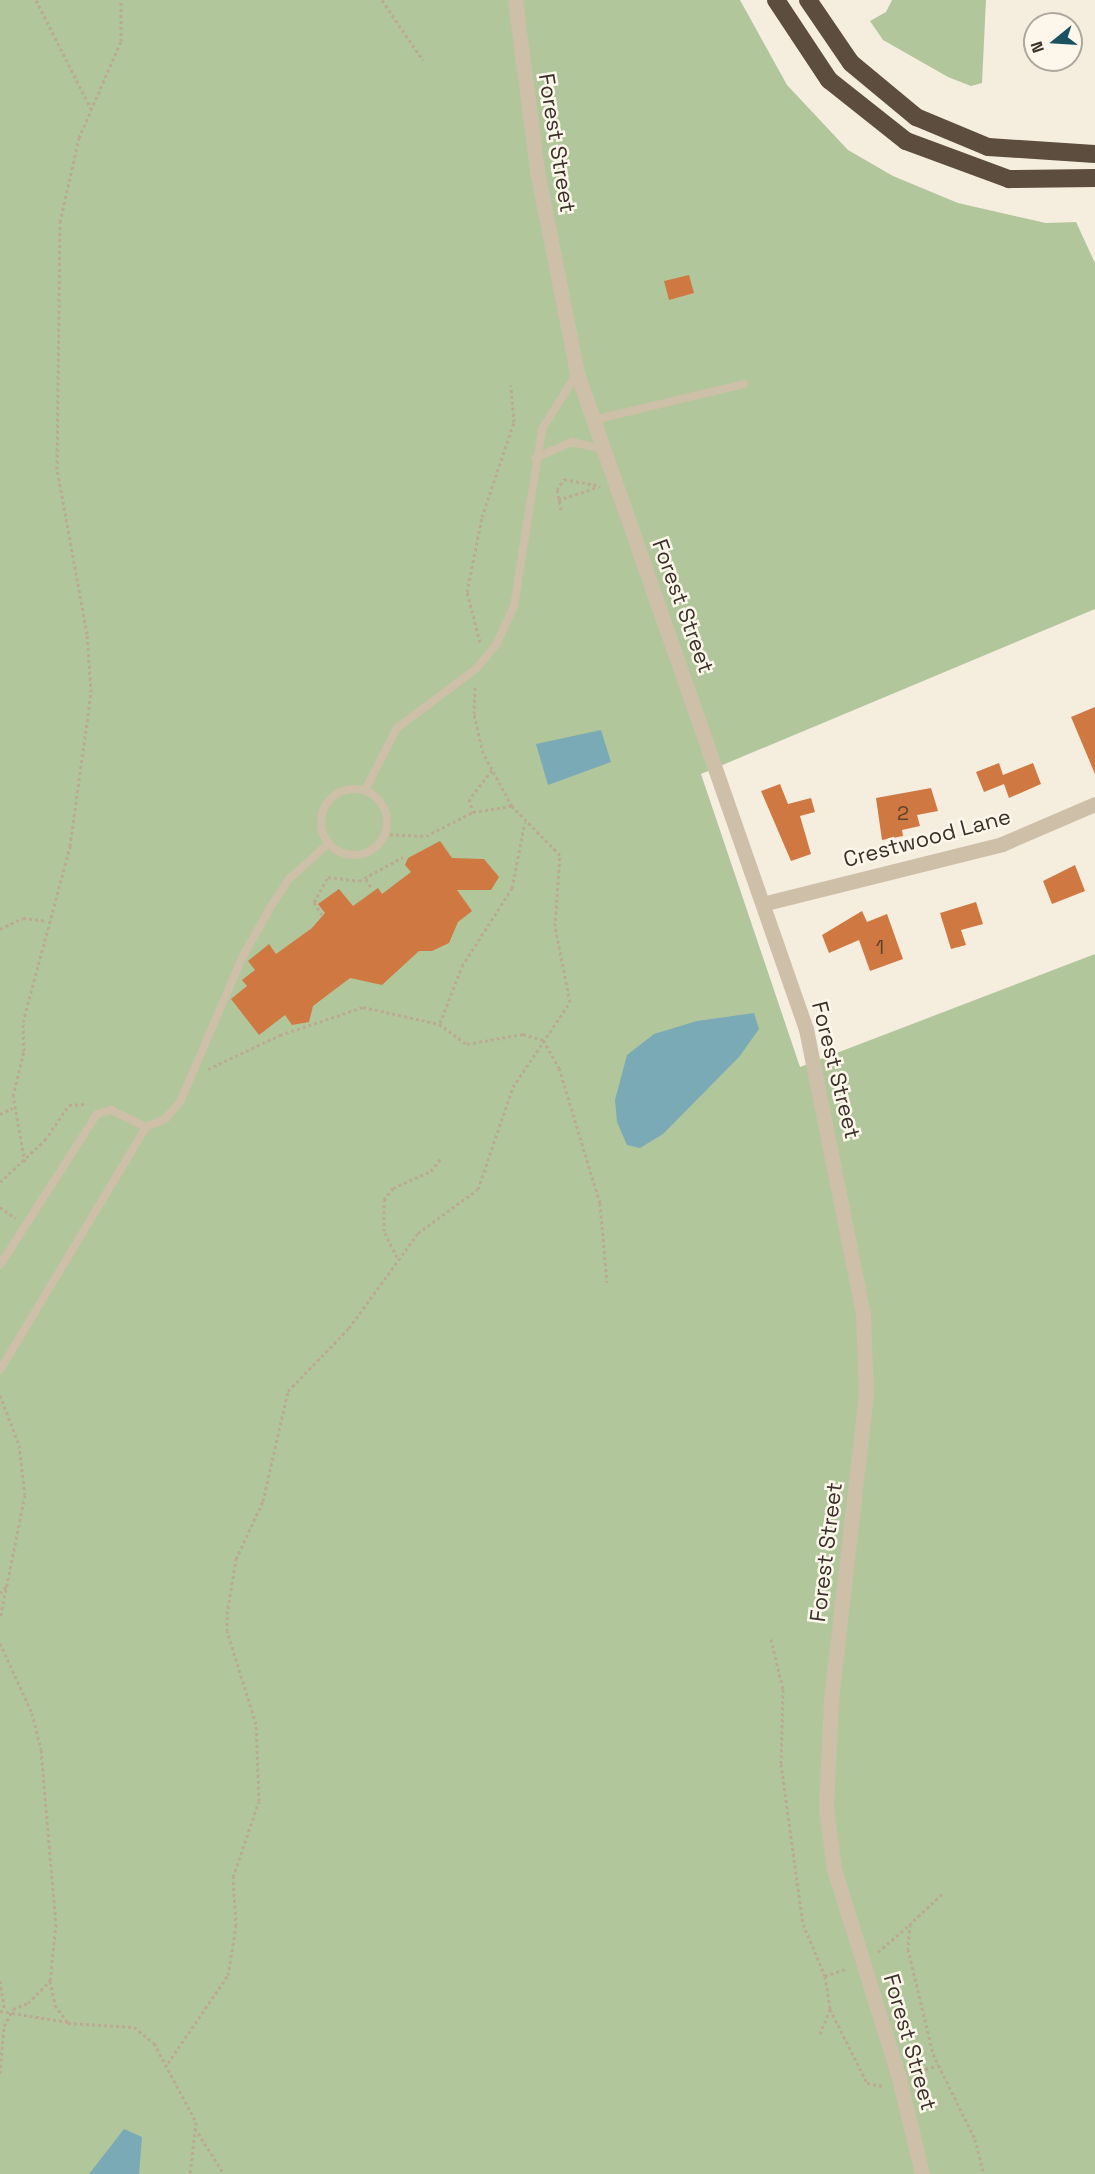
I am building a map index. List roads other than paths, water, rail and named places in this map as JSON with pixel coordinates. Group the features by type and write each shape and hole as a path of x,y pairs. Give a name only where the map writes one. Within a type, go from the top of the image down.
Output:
{"highway":[{"path":"776,0 829,80 906,141 1009,179 1095,178"},
{"path":"808,0 851,63 916,117 988,147 1095,154"}],"street":[{"name":"Forest Street","path":"516,0 538,176 577,373 613,482 766,903 813,1060 866,1339 864,1415 824,1783 834,1869 899,2078 922,2174"},
{"name":"Crestwood Lane","path":"766,903 1002,844 1095,804"}],"lane":[{"path":"364,790 397,728 477,668 497,643 514,606 535,458 552,408 577,373"},
{"path":"593,420 744,384"},
{"path":"535,458 572,442 603,449"},
{"path":"348,789 364,790 384,807 384,834 375,847 355,855 329,843 321,820 329,800 348,789"},
{"path":"0,1370 146,1127 172,1113 193,1076 242,958 270,908 288,880 329,843"},
{"path":"0,1265 22,1223 97,1114 111,1110 146,1127"}],"water":[{"path":"601,730 611,762 548,785 536,744"},
{"path":"754,1013 759,1029 739,1057 663,1134 640,1148 627,1145 617,1122 615,1100 627,1055 654,1034 697,1021"},
{"path":"124,2129 142,2137 139,2174 89,2174"}]}
